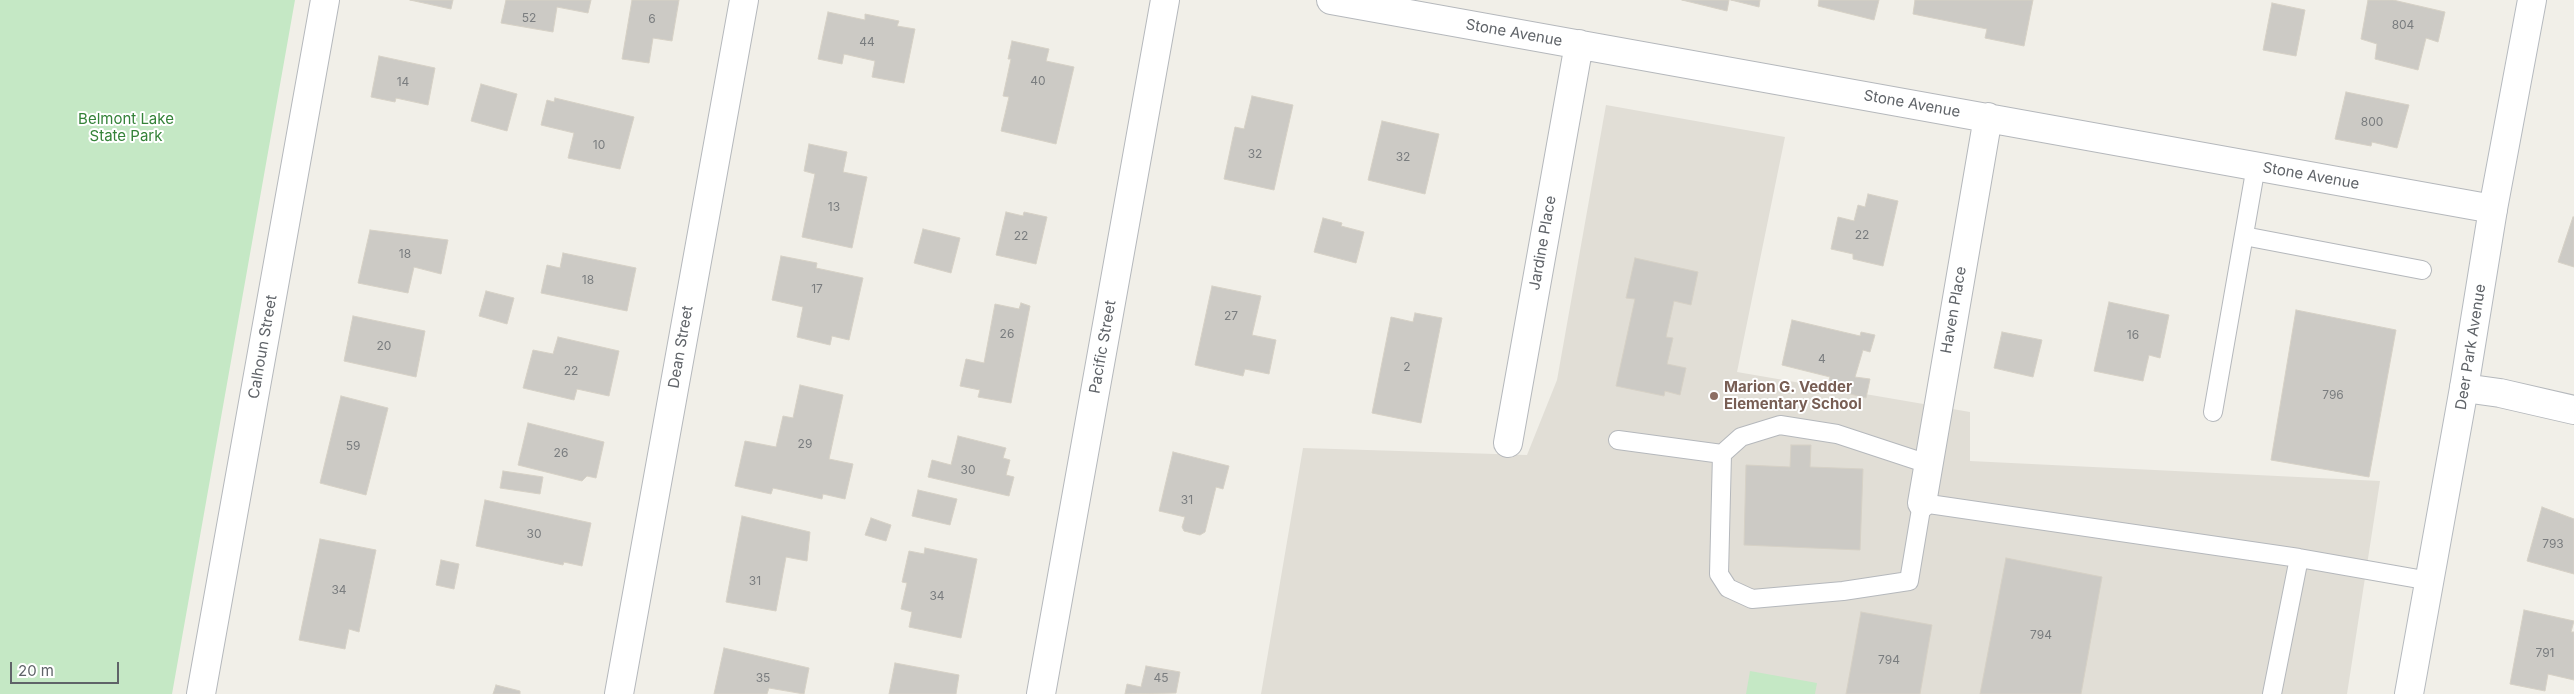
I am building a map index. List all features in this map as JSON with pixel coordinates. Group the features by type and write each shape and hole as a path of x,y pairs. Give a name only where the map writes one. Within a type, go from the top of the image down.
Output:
{"street":[{"name":"Calhoun Street","path":"201,694 325,0"},
{"name":"Dean Street","path":"619,694 744,0"},
{"name":"Pacific Street","path":"1041,694 1165,0"},
{"name":"Stone Avenue","path":"1331,0 2493,208"},
{"name":"Deer Park Avenue","path":"2409,694 2464,388 2493,208 2532,0"},
{"name":"Jardine Place","path":"1508,442 1579,44"},
{"name":"Haven Place","path":"1922,503 1988,117"},
{"path":"2464,388 2500,393 2574,410"}],"lane":[{"path":"2214,412 2256,166"},
{"path":"2244,236 2422,270"},
{"path":"1928,464 1837,434 1780,425 1741,437 1722,454 1720,574 1728,588 1752,600 1843,591 1909,581 1922,503 2299,558 2430,581"},
{"path":"1618,440 1722,454"},
{"path":"2272,694 2299,558"}],"shaded area":[{"name":"Marion G. Vedder Elementary School","path":"1606,105 1785,137 1737,372 1970,412 1970,461 2380,481 2347,694 1261,694 1303,448 1527,455 1557,380"}],"green space":[{"name":"Belmont Lake State Park","path":"0,0 295,0 172,694 0,694"},
{"path":"1750,671 1817,683 1815,694 1746,694"}],"building":[{"path":"410,0 453,0 451,9"},
{"path":"506,0 591,0 588,13 557,7 553,32 501,23"},
{"path":"632,0 679,0 672,41 653,38 649,63 622,59"},
{"path":"1682,0 1729,0 1727,11"},
{"path":"1731,0 1760,0 1759,7"},
{"path":"1819,0 1879,0 1874,20 1818,6"},
{"path":"1915,0 2033,0 2024,46 1985,38 1987,29 1913,14"},
{"path":"2368,0 2393,0 2445,12 2438,42 2426,38 2418,70 2375,59 2377,44 2361,39"},
{"path":"2272,3 2305,10 2296,56 2263,50"},
{"path":"828,12 865,20 865,14 899,21 897,26 915,29 904,83 872,77 875,61 844,54 842,64 818,59"},
{"path":"1012,41 1049,49 1046,61 1074,67 1056,144 1001,131 1009,97 1003,96 1011,59 1008,59"},
{"path":"379,56 435,68 428,105 396,98 395,102 371,97"},
{"path":"481,84 517,94 507,131 471,121"},
{"path":"2346,92 2409,105 2397,148 2372,142 2371,146 2335,139"},
{"path":"1252,96 1293,105 1274,190 1224,179 1235,127 1244,129"},
{"path":"555,98 634,117 620,169 568,158 574,133 541,125 547,100 554,102"},
{"path":"1382,121 1439,134 1425,194 1368,180"},
{"path":"809,144 847,152 843,172 867,177 852,248 802,237 815,174 804,171"},
{"path":"1868,194 1898,201 1883,266 1853,259 1853,254 1831,249 1838,217 1854,221 1858,205 1865,207"},
{"path":"1006,212 1023,216 1024,212 1047,217 1036,264 996,255"},
{"path":"2574,217 2574,267 2558,262"},
{"path":"1323,218 1342,223 1341,226 1364,232 1356,263 1314,252"},
{"path":"923,229 960,238 951,273 914,263"},
{"path":"370,230 448,240 441,274 414,267 408,293 358,283"},
{"path":"563,253 636,268 627,311 541,293 547,265 560,268"},
{"path":"781,256 817,263 816,268 863,278 849,340 832,336 830,345 797,337 803,307 772,300"},
{"path":"1635,258 1698,272 1691,305 1674,301 1666,337 1673,338 1667,364 1686,368 1680,395 1665,391 1664,396 1616,386 1635,299 1626,298"},
{"path":"1212,286 1261,296 1252,335 1276,340 1269,374 1245,369 1243,376 1195,365"},
{"path":"486,291 514,298 507,324 479,316"},
{"path":"2109,302 2169,315 2160,358 2149,355 2143,381 2094,371"},
{"path":"1021,303 1030,306 1011,403 978,397 980,390 960,386 966,359 984,363 995,304 1019,309"},
{"path":"2296,310 2396,330 2369,477 2271,460"},
{"path":"1415,313 1442,318 1421,423 1372,413 1391,317 1413,322"},
{"path":"353,316 425,331 416,377 344,361"},
{"path":"1792,320 1860,336 1861,332 1875,335 1870,352 1863,350 1855,377 1870,379 1866,398 1827,388 1830,377 1782,365"},
{"path":"2002,332 2042,340 2033,377 1994,368"},
{"path":"558,337 619,351 609,396 577,389 574,400 523,388 533,350 553,354"},
{"path":"800,385 843,395 829,459 853,464 845,499 823,494 822,499 773,488 771,494 735,486 745,441 776,447 783,416 793,418"},
{"path":"341,396 388,408 366,495 320,483"},
{"path":"528,423 604,442 596,478 587,476 582,481 518,465"},
{"path":"958,436 1006,448 1003,458 1010,460 1006,475 1014,477 1009,496 928,477 932,460 951,465"},
{"path":"1791,445 1811,445 1810,467 1863,469 1860,550 1744,545 1746,465 1790,467"},
{"path":"1173,452 1229,466 1223,489 1216,487 1205,532 1200,535 1184,531 1182,527 1185,517 1159,511"},
{"path":"503,471 543,477 540,494 500,488"},
{"path":"918,490 957,499 950,525 912,516"},
{"path":"485,500 591,523 582,566 564,562 563,565 476,546"},
{"path":"2542,507 2574,519 2574,574 2527,561"},
{"path":"742,516 810,532 807,561 786,557 776,611 726,602"},
{"path":"871,518 891,525 886,541 865,535"},
{"path":"320,539 376,550 359,632 349,629 345,649 299,640"},
{"path":"925,548 977,559 961,638 909,627 912,612 901,609 907,583 902,582 909,551 924,554"},
{"path":"2006,558 2102,577 2081,694 1980,694"},
{"path":"441,560 459,564 454,589 436,585"},
{"path":"2524,610 2574,621 2571,632 2574,632 2574,680 2548,674 2545,691 2510,684"},
{"path":"1861,612 1932,625 1920,694 1846,694"},
{"path":"724,648 809,668 804,694 769,688 767,694 714,694"},
{"path":"895,663 959,675 956,694 889,694"},
{"path":"1146,666 1180,672 1176,693 1125,694 1127,684 1141,687"},
{"path":"496,685 520,691 520,694 493,694"}],"place":[{"name":"Marion G. Vedder Elementary School","path":"1714,396"}]}
